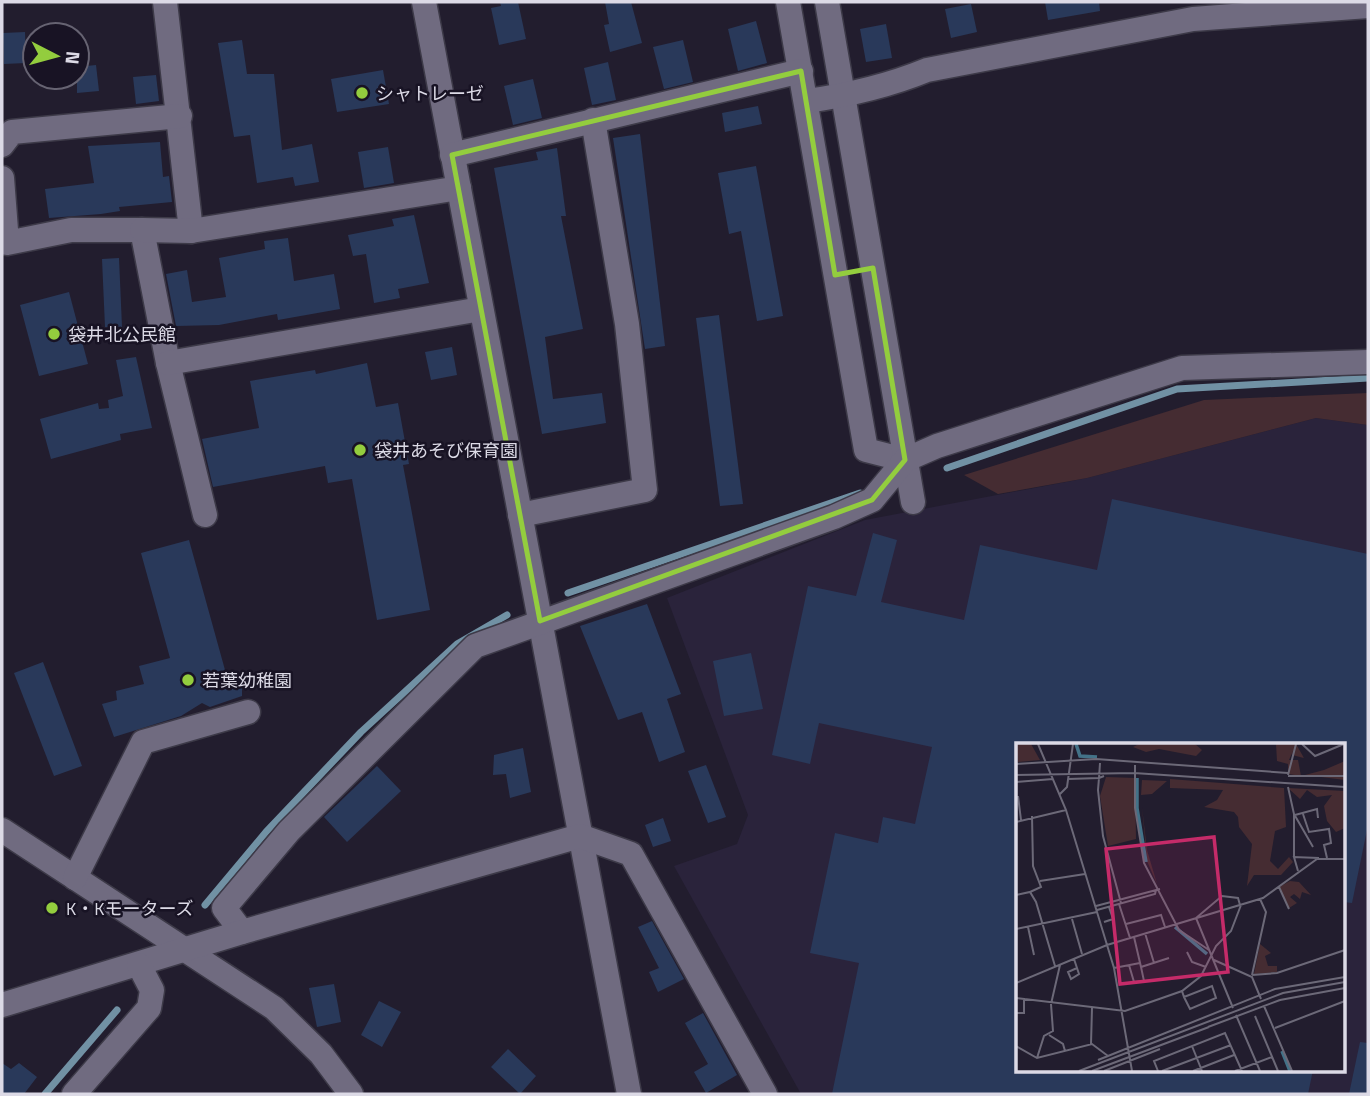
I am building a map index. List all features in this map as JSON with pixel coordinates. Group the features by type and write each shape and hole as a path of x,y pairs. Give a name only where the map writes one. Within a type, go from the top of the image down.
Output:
{"street":[{"path":"165,2 191,231"},
{"path":"424,2 629,1094"},
{"path":"788,2 866,450 905,460"},
{"path":"827,2 913,502"},
{"path":"807,100 843,96 900,82 927,70 1193,19 1368,6"},
{"path":"452,155 802,71"},
{"path":"2,145 12,132 180,116"},
{"path":"520,515 645,490 627,324 593,120"},
{"path":"2,178 6,243 71,230 191,231 458,188"},
{"path":"142,230 168,363 205,515"},
{"path":"835,275 873,268"},
{"path":"168,363 481,310"},
{"path":"242,932 224,908 289,831 475,646 834,517 873,500 905,460 937,446 1182,368 1368,362"},
{"path":"75,878 143,742 248,712"},
{"path":"2,830 274,1008 321,1054 351,1094"},
{"path":"2,1005 242,932 580,836 631,854 765,1094"},
{"path":"74,1094 149,1008 152,990 139,965"}],"highlighted area":[{"path":"801,71 835,275 873,268 905,460 872,500 540,621 452,155"}],"shaded area":[{"path":"1368,393 1368,425 1316,418 1087,478 998,494 964,475 1204,400"},
{"path":"1316,418 1368,425 1368,1094 801,1094 674,866 737,844 748,815 667,598 865,520 1087,478"}],"building":[{"path":"500,2 518,2 526,39 499,45 491,8 501,6"},
{"path":"605,2 631,2 642,43 610,52 604,25 609,24"},
{"path":"1045,2 1099,2 1100,11 1048,20"},
{"path":"971,4 977,32 951,38 945,9"},
{"path":"756,21 767,63 738,71 728,29"},
{"path":"886,24 892,58 866,62 860,29"},
{"path":"21,32 21,63 4,64 3,33"},
{"path":"242,40 247,74 274,74 282,150 312,144 319,182 295,186 293,177 257,183 250,135 234,137 218,43"},
{"path":"683,40 693,82 664,89 653,47"},
{"path":"608,62 616,100 592,105 584,68"},
{"path":"96,65 99,91 77,93 91,91 91,66"},
{"path":"383,70 389,104 337,112 331,79"},
{"path":"156,75 159,101 136,104 133,77"},
{"path":"533,79 542,118 513,125 504,86"},
{"path":"758,106 762,124 725,132 722,113"},
{"path":"640,134 665,346 645,349 613,138"},
{"path":"160,142 163,177 169,176 172,202 119,207 120,211 101,214 49,218 45,189 94,183 88,146"},
{"path":"388,147 394,183 364,188 358,152"},
{"path":"557,148 566,216 561,216 583,329 545,337 553,399 602,393 606,423 542,434 494,168 538,160 536,152"},
{"path":"756,166 783,316 757,321 741,231 729,234 718,173"},
{"path":"414,215 429,283 398,289 400,298 374,303 366,254 353,256 348,235 394,226 392,219"},
{"path":"288,238 294,281 334,274 340,309 278,320 277,314 219,325 176,326 166,274 187,270 192,302 226,297 219,258 265,249 264,241"},
{"path":"119,258 122,327 105,327 102,259"},
{"name":"袋井北公民館","path":"69,292 88,364 39,376 20,305"},
{"path":"719,315 743,504 720,506 696,318"},
{"path":"452,347 457,375 431,380 425,352"},
{"path":"136,357 152,428 120,434 121,440 51,459 40,419 98,403 99,409 109,408 108,400 123,396 116,360"},
{"path":"367,363 376,407 398,403 409,464 403,465 430,610 377,620 352,479 328,483 325,466 213,487 202,439 259,428 250,381 315,370 316,374"},
{"path":"1112,499 1368,554 1368,825 1352,903 1346,902 1346,743 1016,743 1016,1072 1313,1072 1308,1094 832,1094 859,963 810,953 835,833 878,843 883,817 915,824 932,747 819,723 810,764 772,755 808,586 856,596 873,533 897,540 881,602 964,620 980,545 1097,570"},
{"path":"189,540 225,670 242,679 242,696 210,707 202,703 181,716 114,737 102,704 117,700 116,691 144,684 139,666 170,658 141,553"},
{"path":"647,604 681,694 667,699 685,752 659,762 642,712 618,720 580,626"},
{"path":"751,653 763,709 724,716 713,661"},
{"path":"43,662 82,766 54,776 14,673"},
{"path":"523,748 531,792 510,798 506,774 493,775 494,755"},
{"path":"706,765 726,817 708,823 688,771"},
{"path":"377,766 401,791 347,842 324,817"},
{"path":"663,818 671,841 653,847 645,825"},
{"path":"652,921 684,979 658,992 649,972 659,968 638,927"},
{"path":"334,984 341,1022 317,1027 309,988"},
{"path":"379,1001 401,1012 382,1047 361,1035"},
{"path":"703,1013 737,1075 706,1093 694,1072 708,1064 685,1023"},
{"path":"1360,1042 1368,1043 1368,1094 1349,1094"},
{"path":"508,1049 536,1076 520,1094 491,1067"},
{"path":"2,1063 11,1069 19,1063 37,1077 24,1094 2,1094"}],"waterway":[{"path":"947,468 1177,389 1368,378"},
{"path":"568,593 860,493"},
{"path":"205,905 266,832 361,732 457,644 507,615"},
{"path":"45,1094 117,1010"}],"place":[{"name":"シャトレーゼ","path":"362,93"},
{"name":"袋井北公民館","path":"54,334"},
{"name":"袋井あそび保育園","path":"360,450"},
{"name":"若葉幼稚園","path":"188,680"},
{"name":"K・Kモーターズ","path":"52,908"}]}
